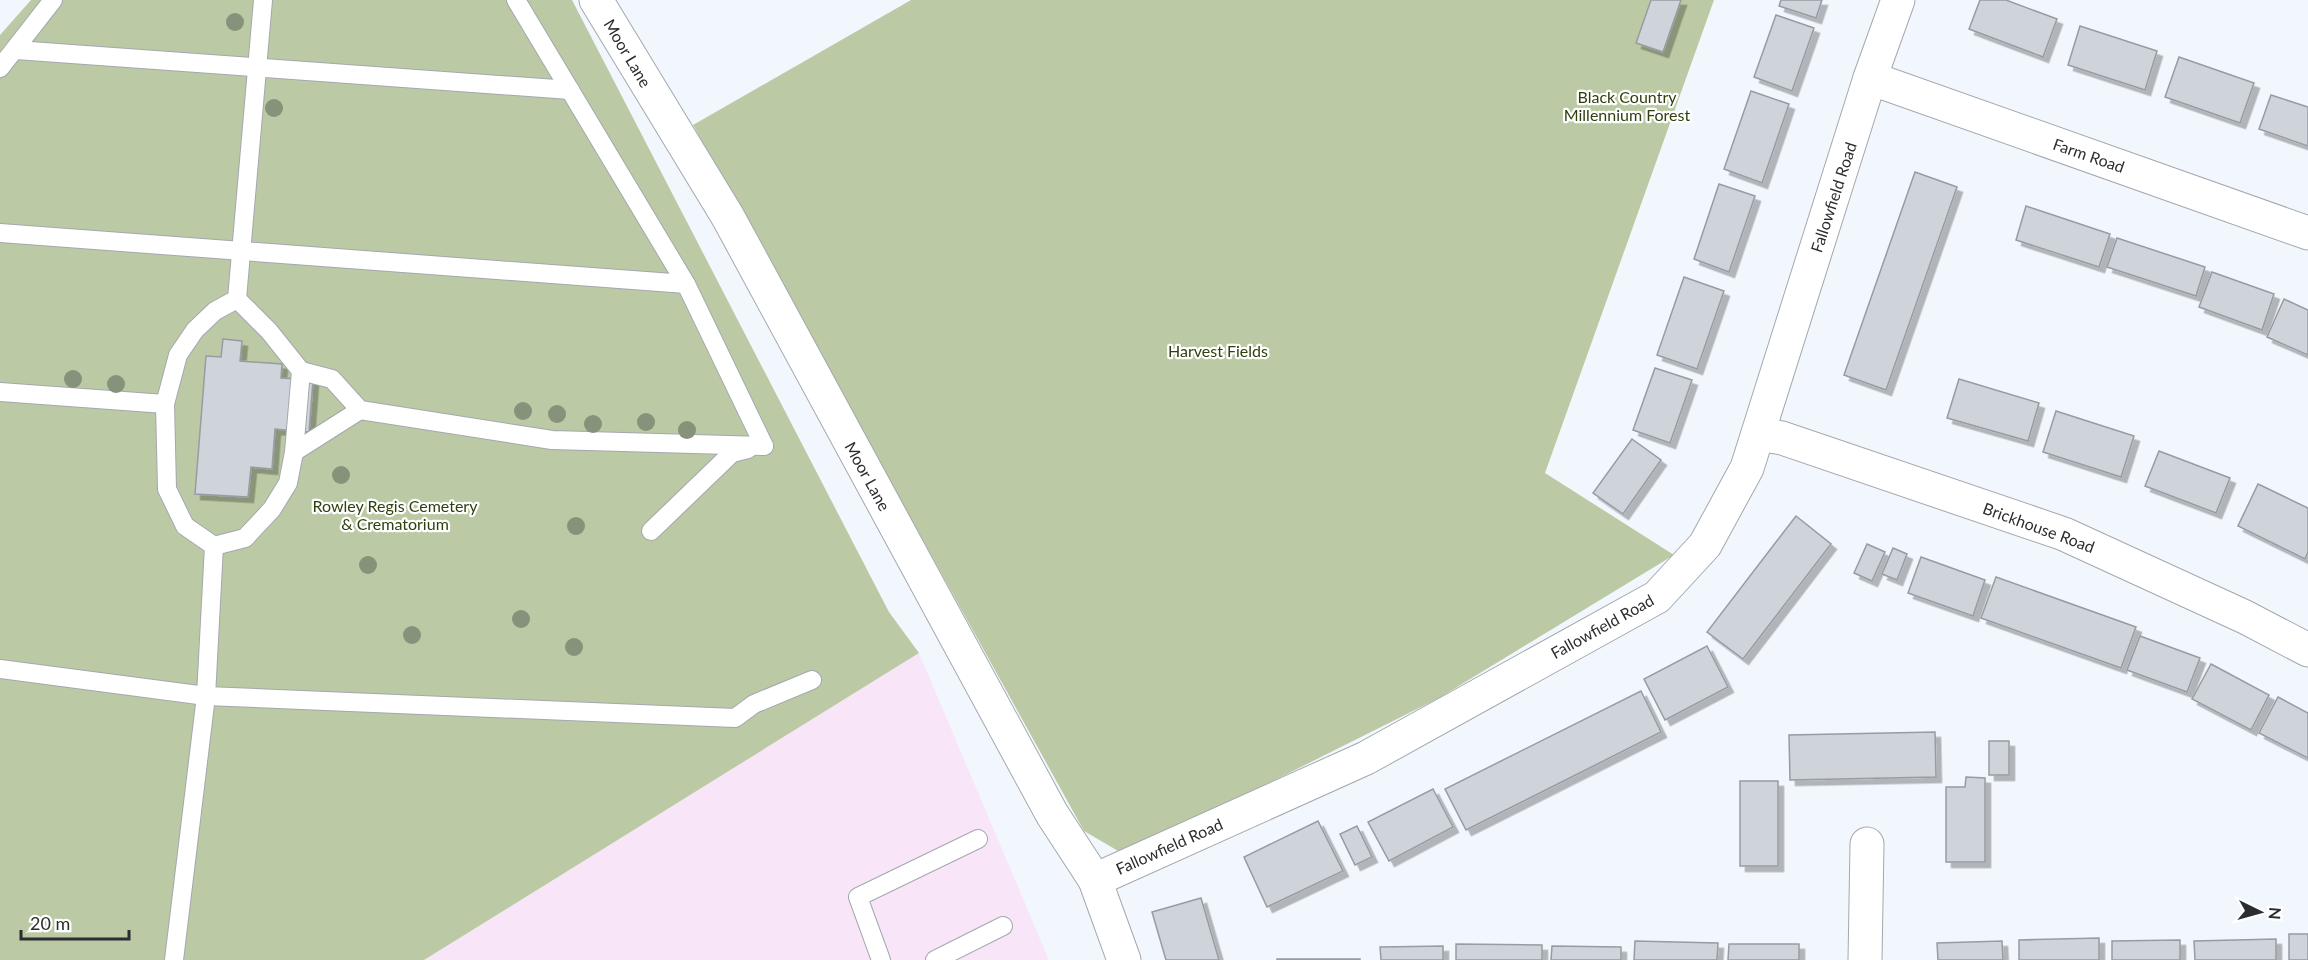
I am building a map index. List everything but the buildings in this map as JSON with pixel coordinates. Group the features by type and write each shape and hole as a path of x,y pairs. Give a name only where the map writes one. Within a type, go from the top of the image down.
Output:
{"street":[{"name":"Moor Lane","path":"596,0 728,217 1052,814 1095,880 1124,960"},
{"name":"Fallowfield Road","path":"1095,880 1366,758 1657,597 1705,545 1747,468 1870,78 1898,0"},
{"name":"Farm Road","path":"1870,78 2308,233"},
{"name":"Brickhouse Road","path":"1758,434 1782,438 2064,534 2245,617 2308,650"},
{"path":"1865,960 1867,844"}],"lane":[{"path":"0,68 53,0"},
{"path":"263,0 237,299 269,332 301,371 332,379 360,410 552,440 764,446"},
{"path":"516,0 686,284 764,446"},
{"path":"16,50 570,90"},
{"path":"0,233 686,284"},
{"path":"237,299 215,311 178,355 165,404 167,489 185,526 214,546 245,538 272,509 288,483 294,452 301,371"},
{"path":"0,392 165,404"},
{"path":"294,452 360,410"},
{"path":"651,531 732,453 764,446"},
{"path":"174,960 206,696 214,546"},
{"path":"0,669 206,696 735,718 754,704 812,680"},
{"path":"881,960 858,897 978,839"},
{"path":"935,960 1003,926"}],"shaded area":[{"path":"919,653 1049,960 424,960"}],"green space":[{"name":"Rowley Regis Cemetery & Crematorium","path":"31,0 572,0 889,612 919,653 424,960 0,960 0,35"},
{"name":"Harvest Fields","path":"911,0 1714,0 1545,473 1674,555 1439,698 1125,855 1084,831 693,125"}],"park label":[{"name":"Black Country Millennium Forest","path":"1627,105"}]}
